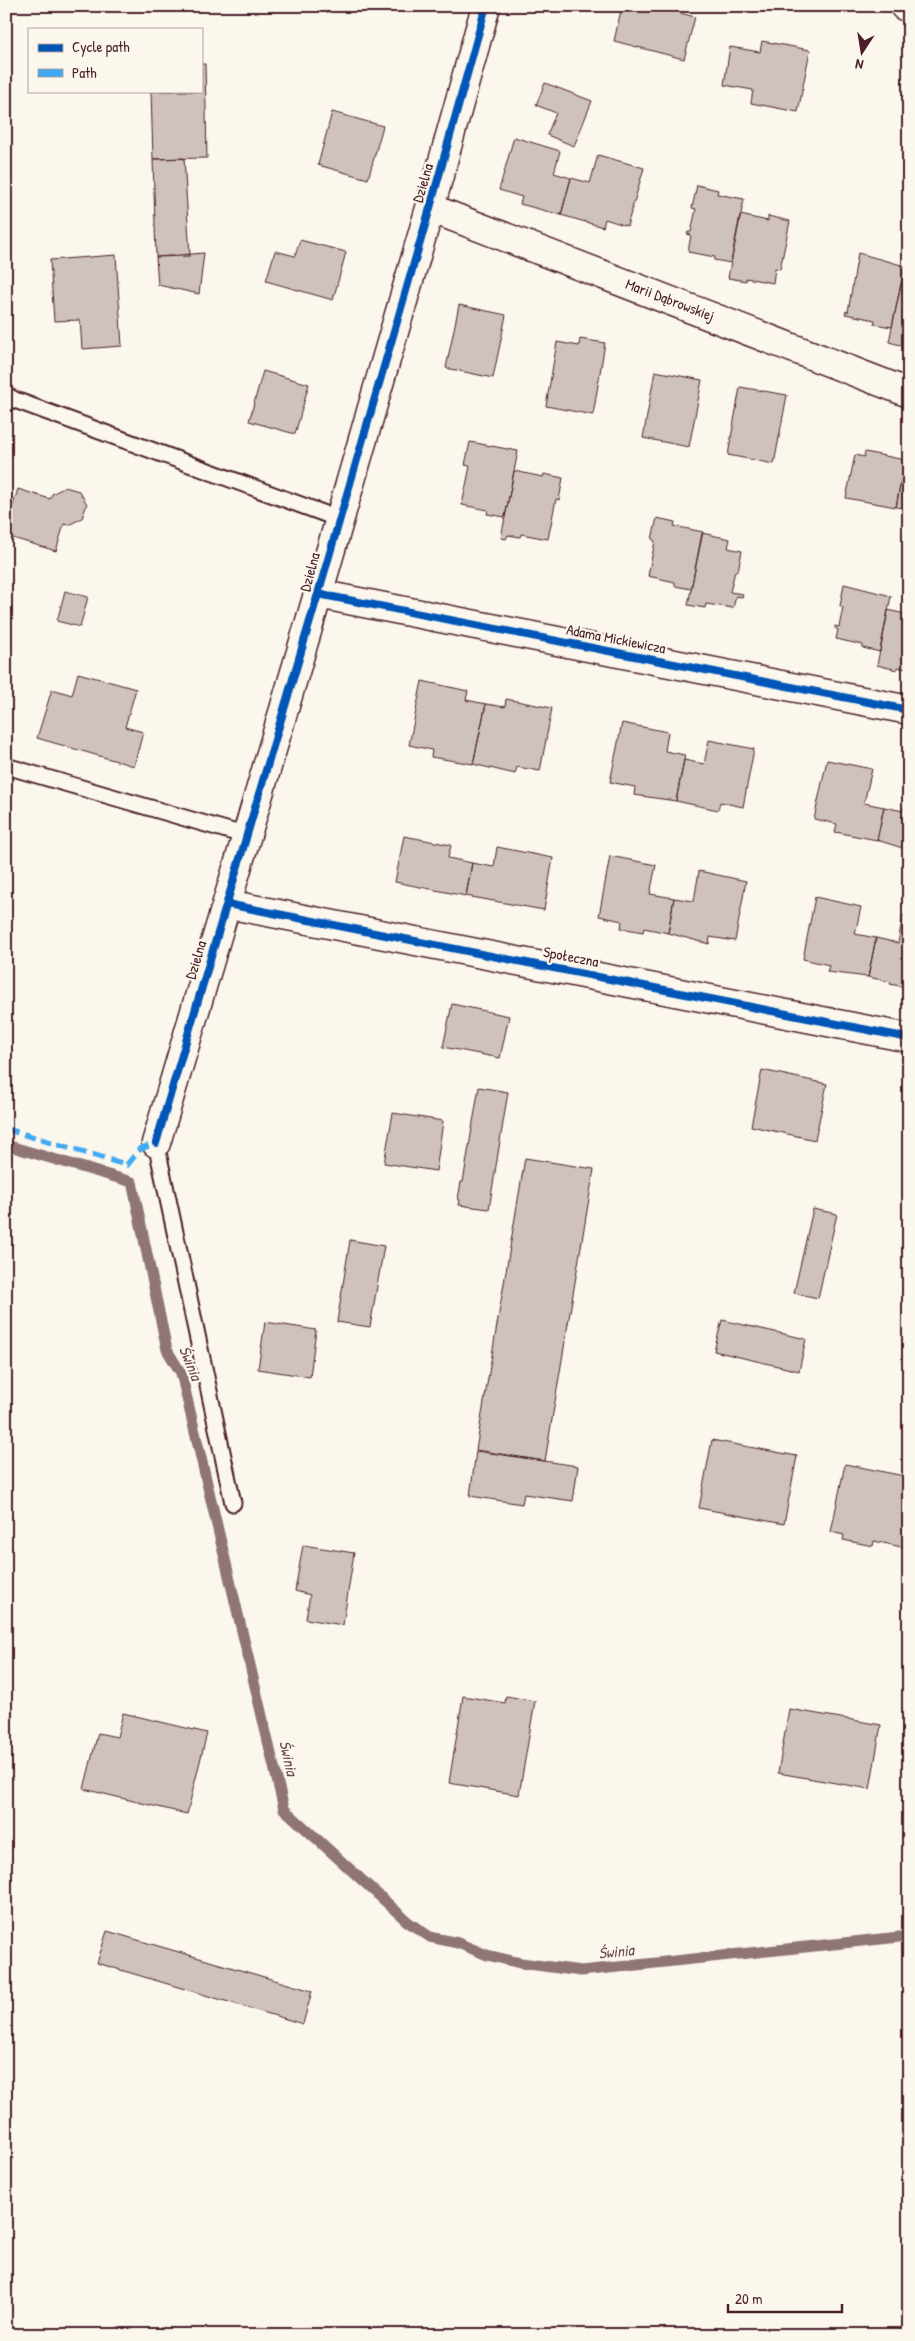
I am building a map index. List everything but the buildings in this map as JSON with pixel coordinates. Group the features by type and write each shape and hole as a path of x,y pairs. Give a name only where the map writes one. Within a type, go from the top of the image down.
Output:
{"street":[{"name":"Dzielna","path":"156,1143 318,594 430,208 486,6"},
{"path":"904,6 909,7"},
{"name":"Marii Dąbrowskiej","path":"430,208 909,393"},
{"name":"Adama Mickiewicza","path":"318,594 909,710"},
{"name":"Społeczna","path":"227,904 909,1038"}],"lane":[{"path":"6,395 15,400 339,519"},
{"path":"6,766 247,836"},
{"path":"156,1143 233,1503"}],"waterway":[{"name":"Świnia","path":"6,1145 132,1182 167,1350 181,1373 284,1809 408,1922 430,1937 458,1943 487,1955 521,1963 581,1971 909,1936"}],"marked path":[{"path":"6,1129 127,1165 140,1149 156,1143"}],"cycle path":[{"path":"156,1143 318,594 430,208 486,6"},
{"path":"318,594 909,710"},
{"path":"227,904 909,1038"}]}
